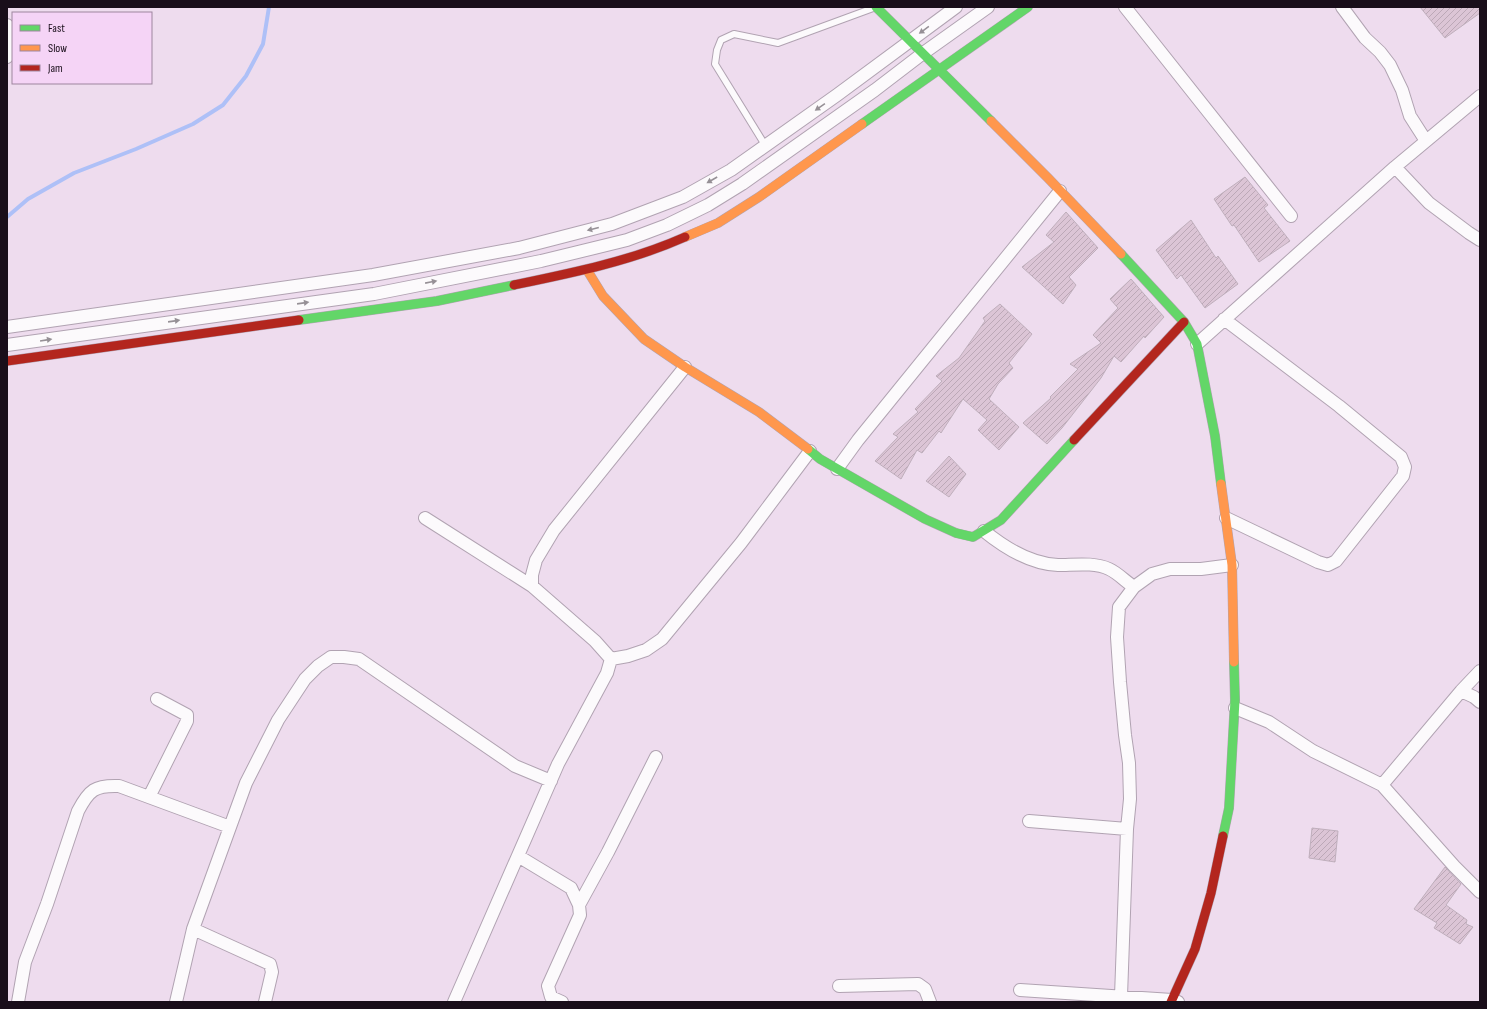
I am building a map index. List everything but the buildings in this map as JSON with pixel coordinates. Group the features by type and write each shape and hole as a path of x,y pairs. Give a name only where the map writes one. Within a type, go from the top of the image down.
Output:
{"street":[{"path":"876,7 1060,191 1163,298 1184,322 1197,344 1215,436 1232,565 1235,708 1229,808 1211,893 1195,949 1174,1001 1122,996 1020,990"},
{"path":"7,327 373,275 519,248 612,224 683,197 731,170 837,95 956,7"},
{"path":"7,345 374,294 541,261 627,240 667,225 708,205 742,184 876,90 922,54 988,7"},
{"path":"7,362 437,301 587,270 668,245 718,223 759,197 1028,7"},
{"path":"1125,7 1291,216"},
{"path":"1342,7 1365,38 1380,52 1390,65 1402,90 1410,116 1426,141"},
{"path":"7,26 11,29 12,35 11,48 7,57"},
{"path":"1197,344 1395,167 1480,96"},
{"path":"1395,167 1429,203 1469,234 1480,240"},
{"path":"837,469 862,434 1060,191"},
{"path":"587,270 603,296 644,339 685,367 758,412 810,451 837,469 925,519 956,533 973,537 984,532 1001,520 1088,424 1184,322"},
{"path":"1224,319 1339,406 1402,457 1405,467 1403,476 1336,562 1328,565 1318,562 1226,518"},
{"path":"532,586 532,575 536,560 554,530 685,367"},
{"path":"611,659 628,656 646,650 662,638 741,543 810,451"},
{"path":"425,518 532,586 595,641 611,659"},
{"path":"984,532 999,544 1030,560 1056,565 1095,565 1109,569 1134,587"},
{"path":"1122,996 1129,805 1129,763 1125,735 1117,637 1119,607 1134,587 1152,574 1170,569 1202,569 1232,565"},
{"path":"176,1002 193,929 246,783 278,720 305,679 318,666 331,657 359,659 514,766 550,781"},
{"path":"454,1002 550,781 607,673 611,659"},
{"path":"1382,785 1461,691 1480,671"},
{"path":"1461,691 1474,697 1480,702"},
{"path":"149,798 187,721 187,715 157,699"},
{"path":"1235,708 1269,722 1313,751 1382,785 1454,866 1480,892"},
{"path":"579,905 608,852 656,757"},
{"path":"18,1002 25,962 47,904 78,811 85,797 94,789 104,786 119,786 230,827"},
{"path":"1029,821 1127,830"},
{"path":"518,856 571,888 579,905 580,915 548,986 551,997 562,1002"},
{"path":"193,929 270,964 272,972 265,1002"},
{"path":"839,986 918,984 925,989 930,1002"}],"lane":[{"path":"765,146 715,64 717,50 721,40 734,34 778,43 876,7"}],"waterway":[{"path":"7,217 28,199 74,173 136,149 193,124 223,105 246,76 263,44 269,7"}],"traffic: fast":[{"path":"876,7 991,121"},
{"path":"862,124 1028,7"},
{"path":"1121,254 1184,322 1197,344 1215,436 1221,484"},
{"path":"299,320 437,301 514,285"},
{"path":"808,449 820,459 925,519 956,533 973,537 1001,520 1074,440"},
{"path":"1223,836 1229,808 1235,700 1234,662"}],"traffic: slow":[{"path":"991,121 1121,254"},
{"path":"685,237 718,223 759,197 862,124"},
{"path":"587,270 603,296 644,339 685,367 759,412 808,449"},
{"path":"1221,484 1232,565 1234,662"}],"traffic: jam":[{"path":"514,285 622,260 685,237"},
{"path":"7,361 299,320"},
{"path":"1074,440 1184,322"},
{"path":"1171,1002 1195,949 1211,893 1223,836"}]}
